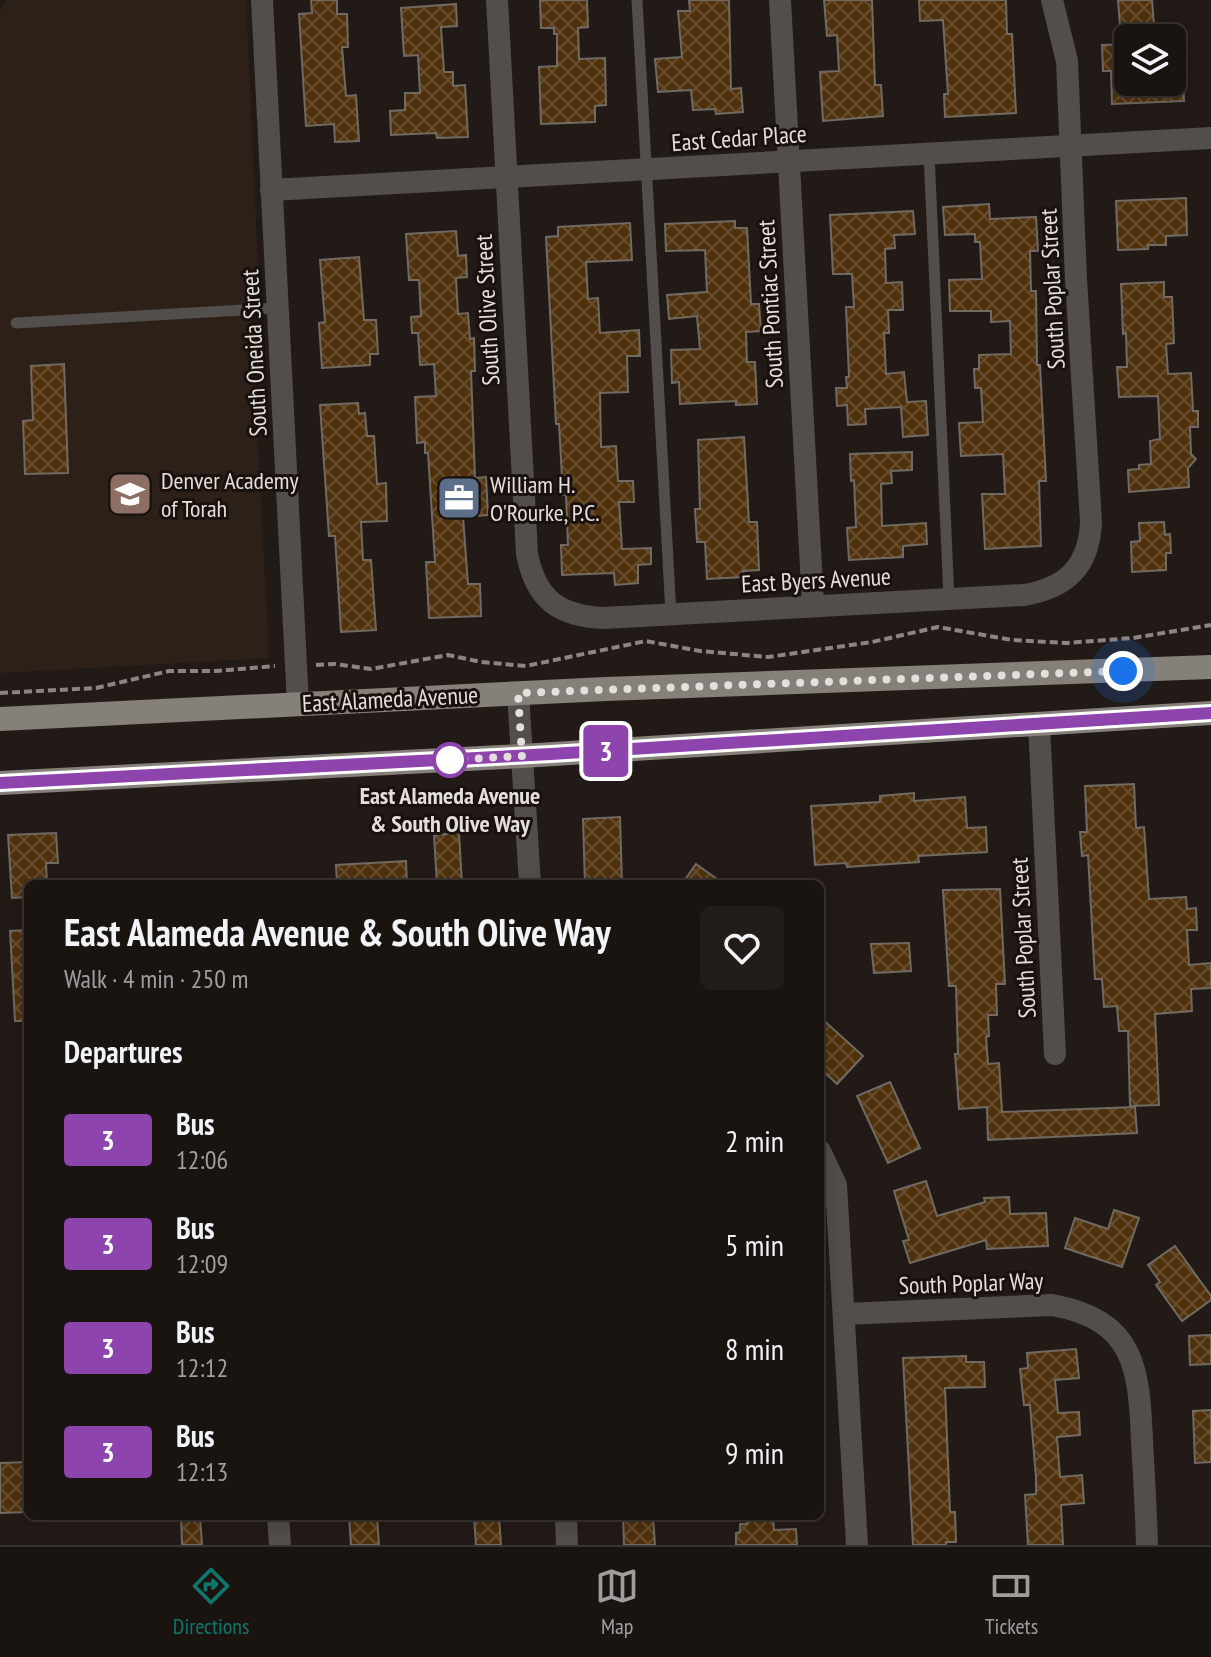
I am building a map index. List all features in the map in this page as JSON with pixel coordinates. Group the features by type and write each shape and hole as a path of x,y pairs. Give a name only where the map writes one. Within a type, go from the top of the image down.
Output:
{"main road":[{"name":"East Alameda Avenue","path":"0,719 518,693 1211,667"},
{"path":"0,783 522,756 1211,713"}],"street":[{"name":"South Oneida Street","path":"262,0 298,704"},
{"name":"South Olive Street","path":"497,0 527,554 538,588 557,607"},
{"name":"South Pontiac Street","path":"780,0 813,605"},
{"name":"South Poplar Street","path":"1052,0 1067,61 1091,522 1087,549 1074,573"},
{"name":"East Cedar Place","path":"271,190 1211,138"},
{"name":"East Byers Avenue","path":"557,607 589,617 949,599 1044,592 1074,573"},
{"path":"518,693 530,880"},
{"name":"South Poplar Street","path":"1039,724 1055,1054"},
{"path":"824,1160 836,1185 857,1545"},
{"name":"South Poplar Way","path":"845,1314 1052,1305 1077,1309 1097,1320 1126,1347 1140,1388 1147,1545"},
{"path":"278,1520 280,1545"},
{"path":"566,1520 567,1545"}],"lane":[{"path":"637,0 671,614"},
{"path":"929,153 949,599"},
{"path":"16,323 277,308"}],"path":[{"path":"312,665 335,664 371,669 448,655 526,666 646,641 700,651 768,657 872,642 938,627 1012,640 1066,643 1133,638 1211,625"},
{"path":"0,693 96,688 169,671 276,666"}],"shaded area":[{"name":"Denver Academy of Torah","path":"6,0 246,0 259,288 250,289 269,658 0,673 0,12"}],"building":[{"path":"311,0 337,0 337,14 347,14 348,47 342,47 346,96 356,95 359,141 335,142 334,124 306,126 299,14 312,13"},
{"path":"540,0 587,0 588,27 578,28 579,59 605,58 606,105 595,106 595,122 541,124 539,67 557,66 557,34 554,34 554,28 541,28"},
{"path":"689,0 729,0 731,89 741,88 743,112 716,114 715,109 693,110 691,90 658,92 655,59 682,57 678,11 690,11"},
{"path":"824,0 872,0 875,85 881,85 883,116 823,121 820,72 839,71 837,35 827,36"},
{"path":"919,0 1006,0 1007,34 1012,34 1016,113 945,117 944,94 948,94 943,20 920,21"},
{"path":"1118,0 1152,0 1154,24 1120,24"},
{"path":"456,4 457,26 441,27 444,72 453,72 453,86 465,85 468,137 437,138 436,133 391,135 390,111 405,110 405,93 420,93 418,55 404,56 401,8"},
{"path":"1102,45 1114,45 1114,96 1184,96 1184,101 1112,104 1111,71 1103,71"},
{"path":"1186,198 1187,235 1166,236 1166,245 1148,245 1148,249 1118,250 1116,201"},
{"path":"989,204 990,219 1036,217 1038,251 1030,251 1031,291 1036,291 1037,365 1040,365 1046,481 1039,481 1041,546 985,549 982,494 1005,494 1003,454 961,456 959,423 983,422 981,388 975,388 974,369 979,369 979,355 1011,354 1010,321 991,322 991,311 950,311 949,280 982,279 980,242 975,242 975,234 945,235 943,207"},
{"path":"913,211 915,234 894,235 895,248 885,249 886,283 902,282 903,310 888,310 889,333 884,333 886,374 904,372 907,402 926,401 928,435 903,437 901,407 865,409 866,424 848,425 847,405 837,406 836,388 847,388 846,377 849,377 846,307 854,307 852,274 833,274 830,215"},
{"path":"735,221 735,228 747,228 751,304 759,304 761,331 746,332 747,362 755,362 757,404 736,405 736,401 680,404 679,382 672,383 671,350 700,349 697,316 669,319 667,295 707,292 705,250 666,251 665,224"},
{"path":"630,223 632,260 586,262 588,299 598,298 600,333 639,330 640,356 627,356 628,392 600,393 601,447 616,446 618,481 633,481 634,502 619,502 622,549 651,548 651,564 638,565 638,583 615,585 614,573 562,575 561,545 568,545 566,495 563,495 559,424 556,424 546,237 558,236 558,227"},
{"path":"456,231 458,256 466,255 467,277 456,278 458,314 468,313 470,339 474,338 475,371 471,371 475,478 486,477 488,515 463,517 468,584 480,584 481,616 429,618 426,562 435,562 428,453 425,453 425,442 417,443 415,397 436,396 434,364 420,365 418,333 412,333 411,317 421,316 419,280 409,280 406,234"},
{"path":"359,257 364,320 376,320 378,354 370,354 370,365 322,368 319,323 325,322 320,260"},
{"path":"1164,282 1164,297 1172,297 1174,343 1166,344 1168,374 1191,373 1193,411 1198,411 1198,427 1190,427 1191,454 1196,459 1188,468 1189,487 1129,492 1128,470 1151,464 1150,441 1160,439 1158,396 1119,397 1117,367 1127,367 1121,284"},
{"path":"64,364 68,473 25,474 23,421 33,420 31,366"},
{"path":"358,403 359,414 365,413 367,436 374,436 377,484 386,483 387,521 361,522 363,560 371,560 376,630 341,632 335,536 329,536 320,405"},
{"path":"744,437 749,522 757,522 759,570 743,571 744,577 707,579 705,542 697,542 695,509 700,509 698,440"},
{"path":"912,452 912,470 891,471 892,483 881,484 882,526 926,523 927,544 903,546 903,557 849,560 847,528 856,527 850,454"},
{"path":"1164,522 1165,535 1170,534 1171,553 1166,553 1166,570 1132,572 1131,542 1140,541 1139,523"},
{"path":"1134,784 1136,828 1144,827 1149,899 1186,897 1187,909 1196,908 1197,930 1187,930 1189,965 1211,963 1211,988 1191,989 1192,1011 1155,1014 1159,1105 1130,1106 1128,1031 1119,1031 1117,1006 1104,1007 1102,979 1095,979 1088,855 1082,856 1080,832 1087,832 1085,786"},
{"path":"914,793 914,801 965,797 967,828 986,827 987,852 918,856 919,862 847,867 846,863 815,865 811,806 880,802 880,796"},
{"path":"620,817 622,880 585,880 583,819"},
{"path":"56,833 58,863 46,863 47,880 24,880 24,897 12,898 8,835"},
{"path":"459,833 462,880 437,880 434,835"},
{"path":"406,861 407,880 337,880 336,865"},
{"path":"696,864 718,880 685,880"},
{"path":"1000,889 1005,984 996,984 997,1015 988,1015 989,1036 986,1037 988,1064 999,1063 1002,1112 1135,1107 1137,1133 988,1140 987,1107 959,1109 955,1054 958,1054 956,986 949,986 943,890"},
{"path":"24,930 24,1021 15,1021 10,931"},
{"path":"909,943 911,971 874,973 871,944"},
{"path":"824,1021 863,1056 837,1084 824,1072"},
{"path":"890,1082 920,1148 888,1163 857,1096"},
{"path":"926,1181 937,1216 985,1202 984,1198 1009,1197 1010,1214 1046,1213 1048,1246 987,1249 986,1240 910,1263 903,1241 909,1240 894,1191"},
{"path":"1114,1210 1139,1218 1122,1267 1065,1248 1075,1218 1108,1229"},
{"path":"1175,1246 1211,1296 1211,1300 1182,1321 1156,1285 1160,1282 1148,1265"},
{"path":"1211,1335 1211,1364 1190,1365 1189,1336"},
{"path":"1076,1349 1079,1378 1055,1380 1058,1413 1079,1412 1080,1435 1057,1437 1060,1477 1082,1475 1084,1503 1061,1505 1063,1545 1028,1545 1025,1495 1036,1494 1036,1478 1030,1405 1024,1405 1020,1369 1028,1368 1027,1353"},
{"path":"966,1356 966,1362 984,1362 985,1387 945,1388 950,1512 955,1512 956,1542 913,1545 903,1358"},
{"path":"1211,1410 1211,1462 1195,1463 1193,1411"},
{"path":"24,1462 24,1512 0,1513 0,1463"},
{"path":"181,1520 200,1520 202,1545 182,1545"},
{"path":"349,1520 377,1520 379,1545 351,1545"},
{"path":"474,1520 499,1520 501,1545 476,1545"},
{"path":"623,1520 653,1520 655,1545 624,1545"},
{"path":"747,1520 773,1520 774,1530 796,1529 797,1545 736,1545 740,1524 747,1524"}],"bus line":[{"name":"3","path":"0,783 551,754 1211,713"}],"place":[{"name":"Denver Academy of Torah","path":"130,494"},
{"name":"William H. O'Rourke, P.C.","path":"459,498"},
{"name":"East Alameda Avenue & South Olive Way","path":"450,760"}],"route":[{"path":"450,760 522,756 518,693 1123,671"}]}
